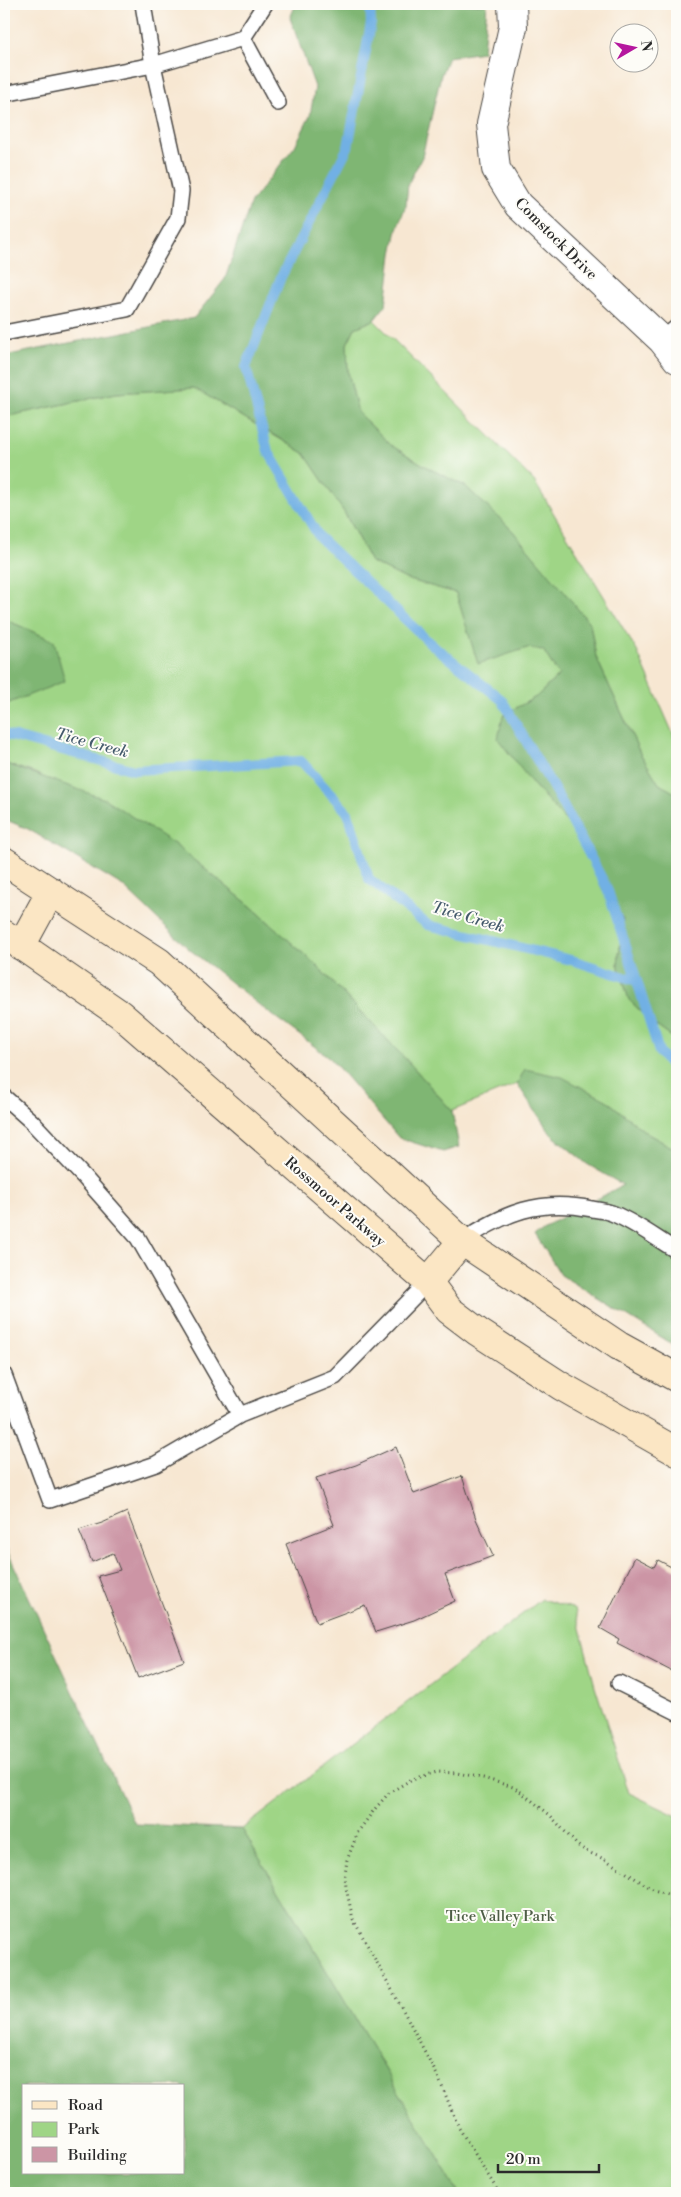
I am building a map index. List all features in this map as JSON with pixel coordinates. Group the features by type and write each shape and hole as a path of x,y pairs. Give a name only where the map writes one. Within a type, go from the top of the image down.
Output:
{"street":[{"name":"Comstock Drive","path":"512,4 513,27 491,124 496,169 518,205 672,342"},
{"path":"4,861 159,962 462,1241 619,1346 677,1378"},
{"path":"12,940 51,891"},
{"name":"Rossmoor Parkway","path":"12,940 120,1014 428,1282 449,1310 478,1332 561,1386 677,1452"},
{"path":"428,1282 462,1241"}],"lane":[{"path":"4,333 127,309 178,218 181,190 153,65 144,4"},
{"path":"4,94 153,65 243,38 265,4"},
{"path":"243,38 278,103"},
{"path":"4,1097 77,1170 138,1238 240,1415"},
{"path":"462,1241 492,1221 520,1210 544,1206 577,1206 614,1214 677,1251"},
{"path":"4,1375 50,1500 156,1464 240,1415 335,1377 428,1282"},
{"path":"619,1682 677,1712"}],"path":[{"path":"499,2193 459,2128 439,2079 353,1919 345,1875 347,1860 358,1832 389,1793 412,1780 436,1772 457,1773 483,1778 513,1787 521,1792 550,1815 570,1839 586,1851 606,1860 654,1890 677,1897"}],"green space":[{"path":"296,4 487,4 483,52 448,57 441,75 422,157 408,184 406,205 397,229 386,305 374,320 355,328 347,344 348,372 358,413 392,446 432,470 465,486 511,529 590,624 596,657 640,753 659,784 677,794 677,1041 655,1025 629,1000 618,964 623,919 603,890 574,830 532,783 498,739 503,715 536,697 559,675 543,650 527,648 478,664 456,593 406,579 371,562 344,512 304,453 194,388 116,393 4,417 4,356 194,318 225,279 251,202 295,146 310,116 315,87 290,18"},
{"path":"374,320 534,481 637,651 677,743 677,794 659,784 640,753 596,657 590,624 511,529 465,486 432,470 392,446 358,413 348,372 347,344 355,328"},
{"path":"194,388 304,453 344,512 371,562 406,579 456,593 478,663 527,648 543,650 559,675 536,697 503,715 532,783 574,830 603,890 623,919 618,964 629,1000 655,1025 677,1041 677,1150 648,1134 606,1100 525,1070 517,1084 452,1111 316,965 253,908 174,844 35,773 4,763 4,705 8,703 54,641 4,619 4,417 116,393"},
{"path":"4,619 54,641 65,681 4,705"},
{"path":"4,763 105,799 174,844 253,908 316,965 452,1111 459,1147 443,1152 399,1138 330,1058 189,949 123,886 28,829 4,819"},
{"path":"525,1069 562,1077 606,1100 648,1134 677,1150 677,1347 561,1275 535,1234 545,1226 623,1185 587,1164 551,1134 517,1084"},
{"path":"4,1544 135,1824 242,1829 459,2193 4,2193"},
{"name":"Tice Valley Park","path":"542,1599 575,1609 595,1686 629,1793 677,1816 677,2193 459,2193 242,1829"}],"building":[{"path":"396,1447 414,1494 462,1476 476,1519 493,1556 445,1574 455,1601 414,1620 376,1632 365,1605 317,1623 286,1544 334,1525 316,1478 356,1465"},
{"path":"127,1512 184,1661 138,1678 98,1576 120,1570 113,1553 92,1562 79,1530 102,1523"},
{"path":"635,1557 654,1567 658,1560 677,1570 677,1674 617,1643 619,1639 600,1628"}],"waterway":[{"path":"370,4 371,23 348,147 281,277 246,367 268,451 319,537 429,642 502,700 558,796 607,888 637,981"},
{"name":"Tice Creek","path":"4,734 134,770 301,761 348,813 369,879 428,925 575,961 637,981 659,1052 677,1073"}]}
